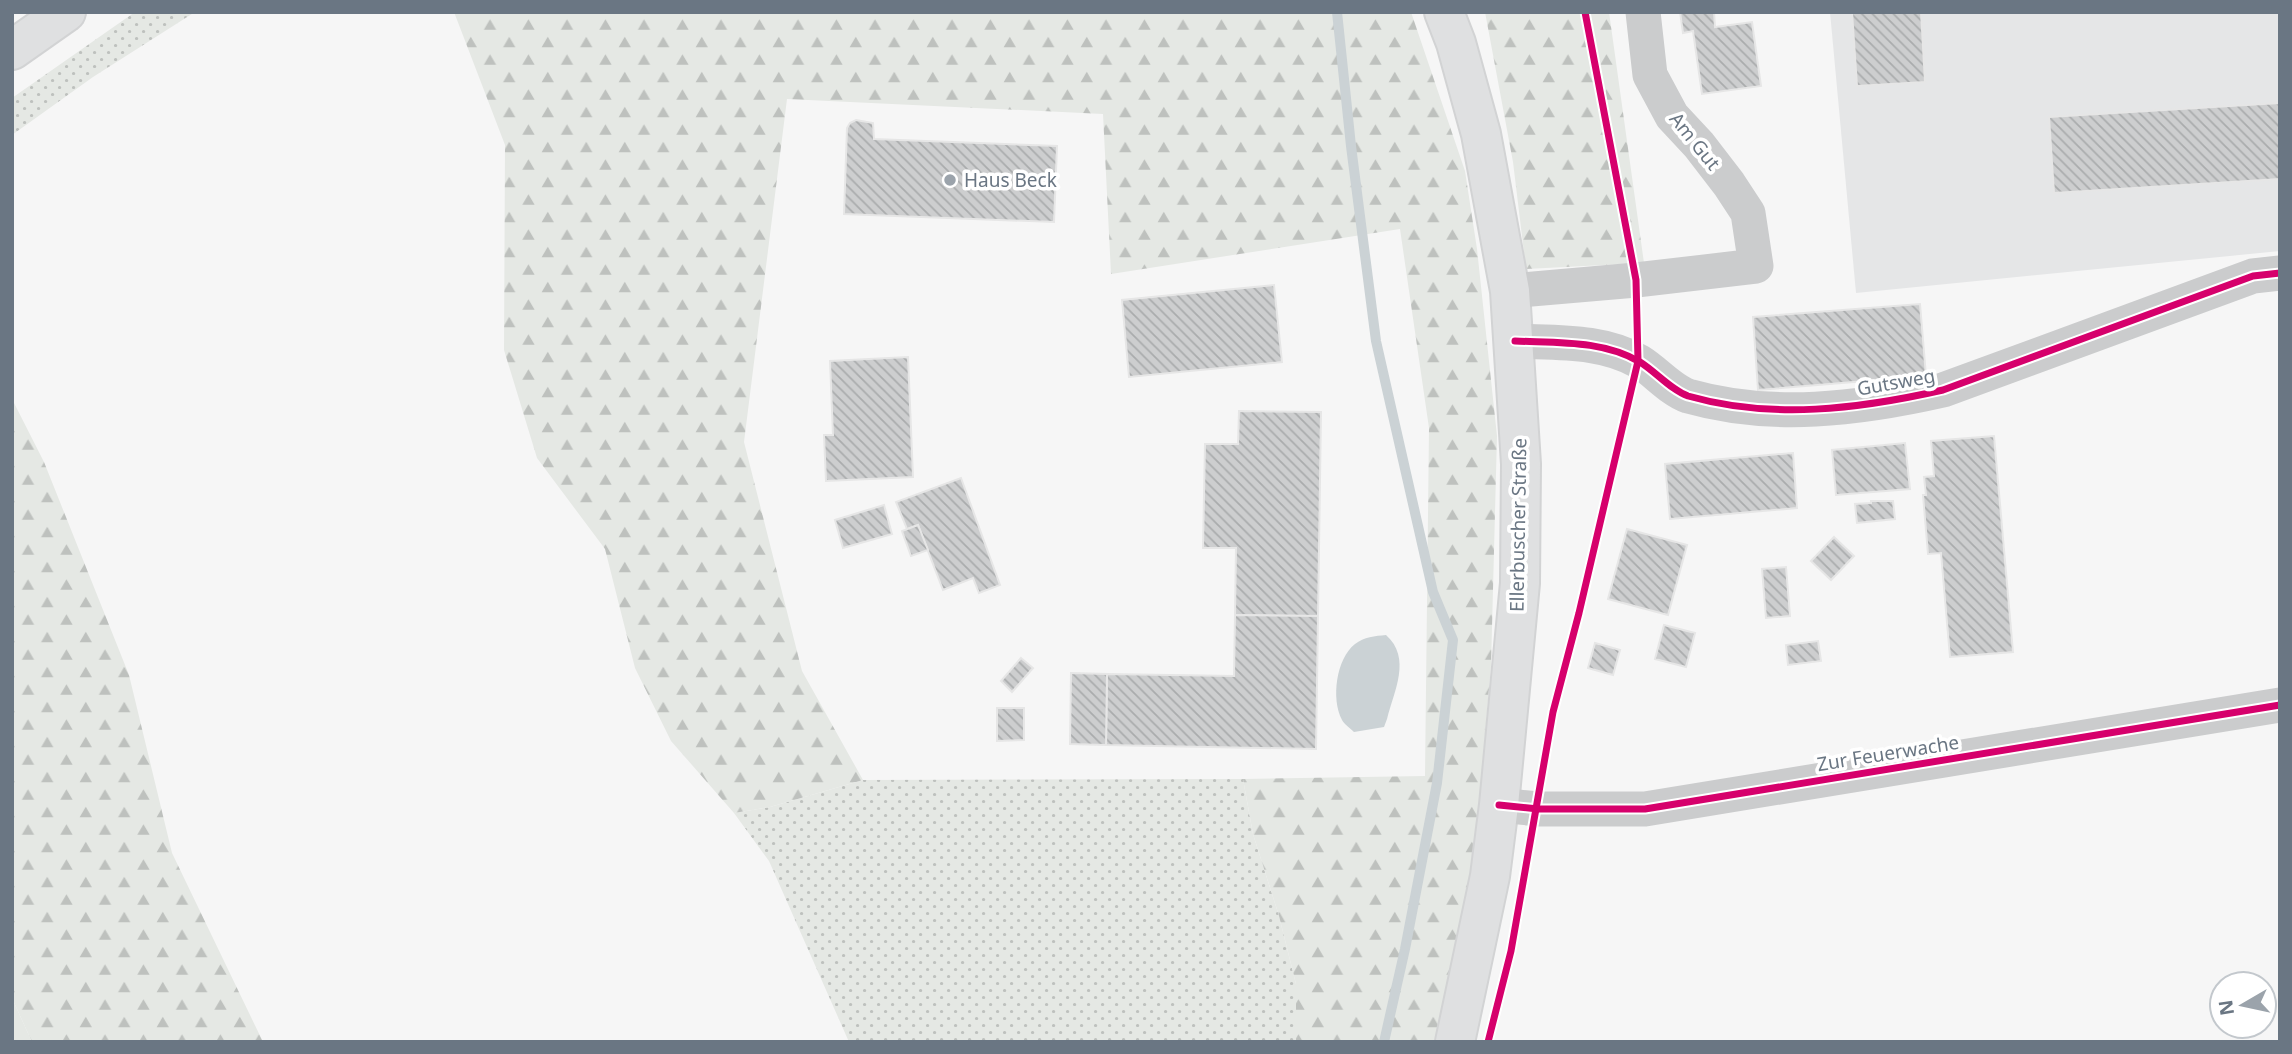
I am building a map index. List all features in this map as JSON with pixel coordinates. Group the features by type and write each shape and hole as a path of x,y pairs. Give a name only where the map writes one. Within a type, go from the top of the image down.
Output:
{"main road":[{"path":"12,50 65,12"},
{"name":"Ellerbuscher Straße","path":"1444,12 1456,43 1481,134 1510,291 1521,464 1520,583 1499,805 1490,876 1455,1042"}],"street":[{"name":"Am Gut","path":"1510,291 1756,266 1748,214 1699,145 1672,117 1650,75 1643,12"},
{"name":"Gutsweg","path":"1515,341 1599,345 1638,361 1684,394 1734,407 1817,410 1902,399 1943,390 2253,276 2280,273"},
{"name":"Zur Feuerwache","path":"1499,805 1538,809 1645,809 2280,705"}],"shaded area":[{"path":"1830,12 2280,12 2280,251 1856,293"},
{"path":"1386,635 1394,644 1400,664 1397,686 1387,719 1384,727 1354,732 1343,722 1337,701 1337,680 1343,659 1355,644 1366,638"}],"green space":[{"path":"135,12 195,12 93,77 12,135 12,98"},
{"path":"454,12 1411,12 1465,171 1477,249 1497,436 1491,666 1476,838 1457,964 1435,1042 1296,1042 1296,984 1279,916 1253,834 1243,779 1425,776 1429,428 1400,229 1111,274 1103,114 787,99 744,442 802,671 863,780 770,807 734,813 671,741 635,668 605,549 537,458 504,350 505,145"},
{"path":"1485,12 1609,12 1644,263 1526,269 1513,162"},
{"path":"12,399 44,462 129,675 172,853 263,1042 32,1042 12,998"},
{"path":"1243,779 1253,834 1279,916 1296,984 1296,1042 849,1042 769,861 734,813 770,807 863,780"},
{"path":"12,998 32,1042 12,1042"}],"building":[{"path":"1680,12 1714,12 1715,27 1752,22 1761,86 1702,94 1693,31 1683,33"},
{"path":"1852,12 1921,12 1925,82 1857,86"},
{"path":"2280,103 2280,179 2054,193 2049,117"},
{"name":"Haus Beck","path":"856,120 873,123 874,139 1057,146 1054,222 844,214 847,128"},
{"path":"1274,285 1282,362 1129,377 1122,300"},
{"path":"1920,304 1926,376 1758,390 1753,317"},
{"path":"908,357 913,477 826,481 824,435 833,435 830,361"},
{"path":"1239,411 1321,412 1318,616 1235,615 1236,548 1203,548 1205,444 1238,444"},
{"path":"1994,436 2013,652 1950,657 1941,553 1928,554 1923,495 1926,495 1924,477 1934,476 1931,441"},
{"path":"1905,443 1910,489 1836,495 1832,450"},
{"path":"1793,453 1797,508 1670,519 1665,464"},
{"path":"961,478 1000,585 979,593 973,578 943,590 918,525 907,529 896,502"},
{"path":"1893,501 1895,519 1857,523 1855,504"},
{"path":"884,505 892,534 843,548 835,520"},
{"path":"918,525 928,550 911,556 902,531"},
{"path":"1627,529 1687,545 1668,615 1608,599"},
{"path":"1834,537 1854,556 1831,580 1811,561"},
{"path":"1786,567 1790,616 1766,618 1762,569"},
{"path":"1235,615 1318,616 1316,749 1106,745 1107,674 1234,676"},
{"path":"1664,625 1695,633 1686,667 1655,659"},
{"path":"1818,641 1821,661 1788,665 1786,645"},
{"path":"1595,643 1620,650 1613,675 1588,668"},
{"path":"1021,658 1033,668 1012,692 1001,681"},
{"path":"1071,673 1107,674 1106,745 1070,744"},
{"path":"997,708 1024,708 1024,740 997,741"}],"waterway":[{"path":"1337,12 1376,341 1433,592 1453,640 1437,783 1384,1042"}],"cycle path":[{"path":"1488,1042 1511,951 1553,712 1638,361 1636,280 1585,12"},
{"path":"1515,341 1579,344 1611,350 1640,362 1688,396 1720,403 1783,410 1848,407 1943,390 2253,276 2280,273"},
{"path":"1499,805 1538,809 1645,809 2280,705"}],"place":[{"name":"Haus Beck","path":"950,180"}]}
